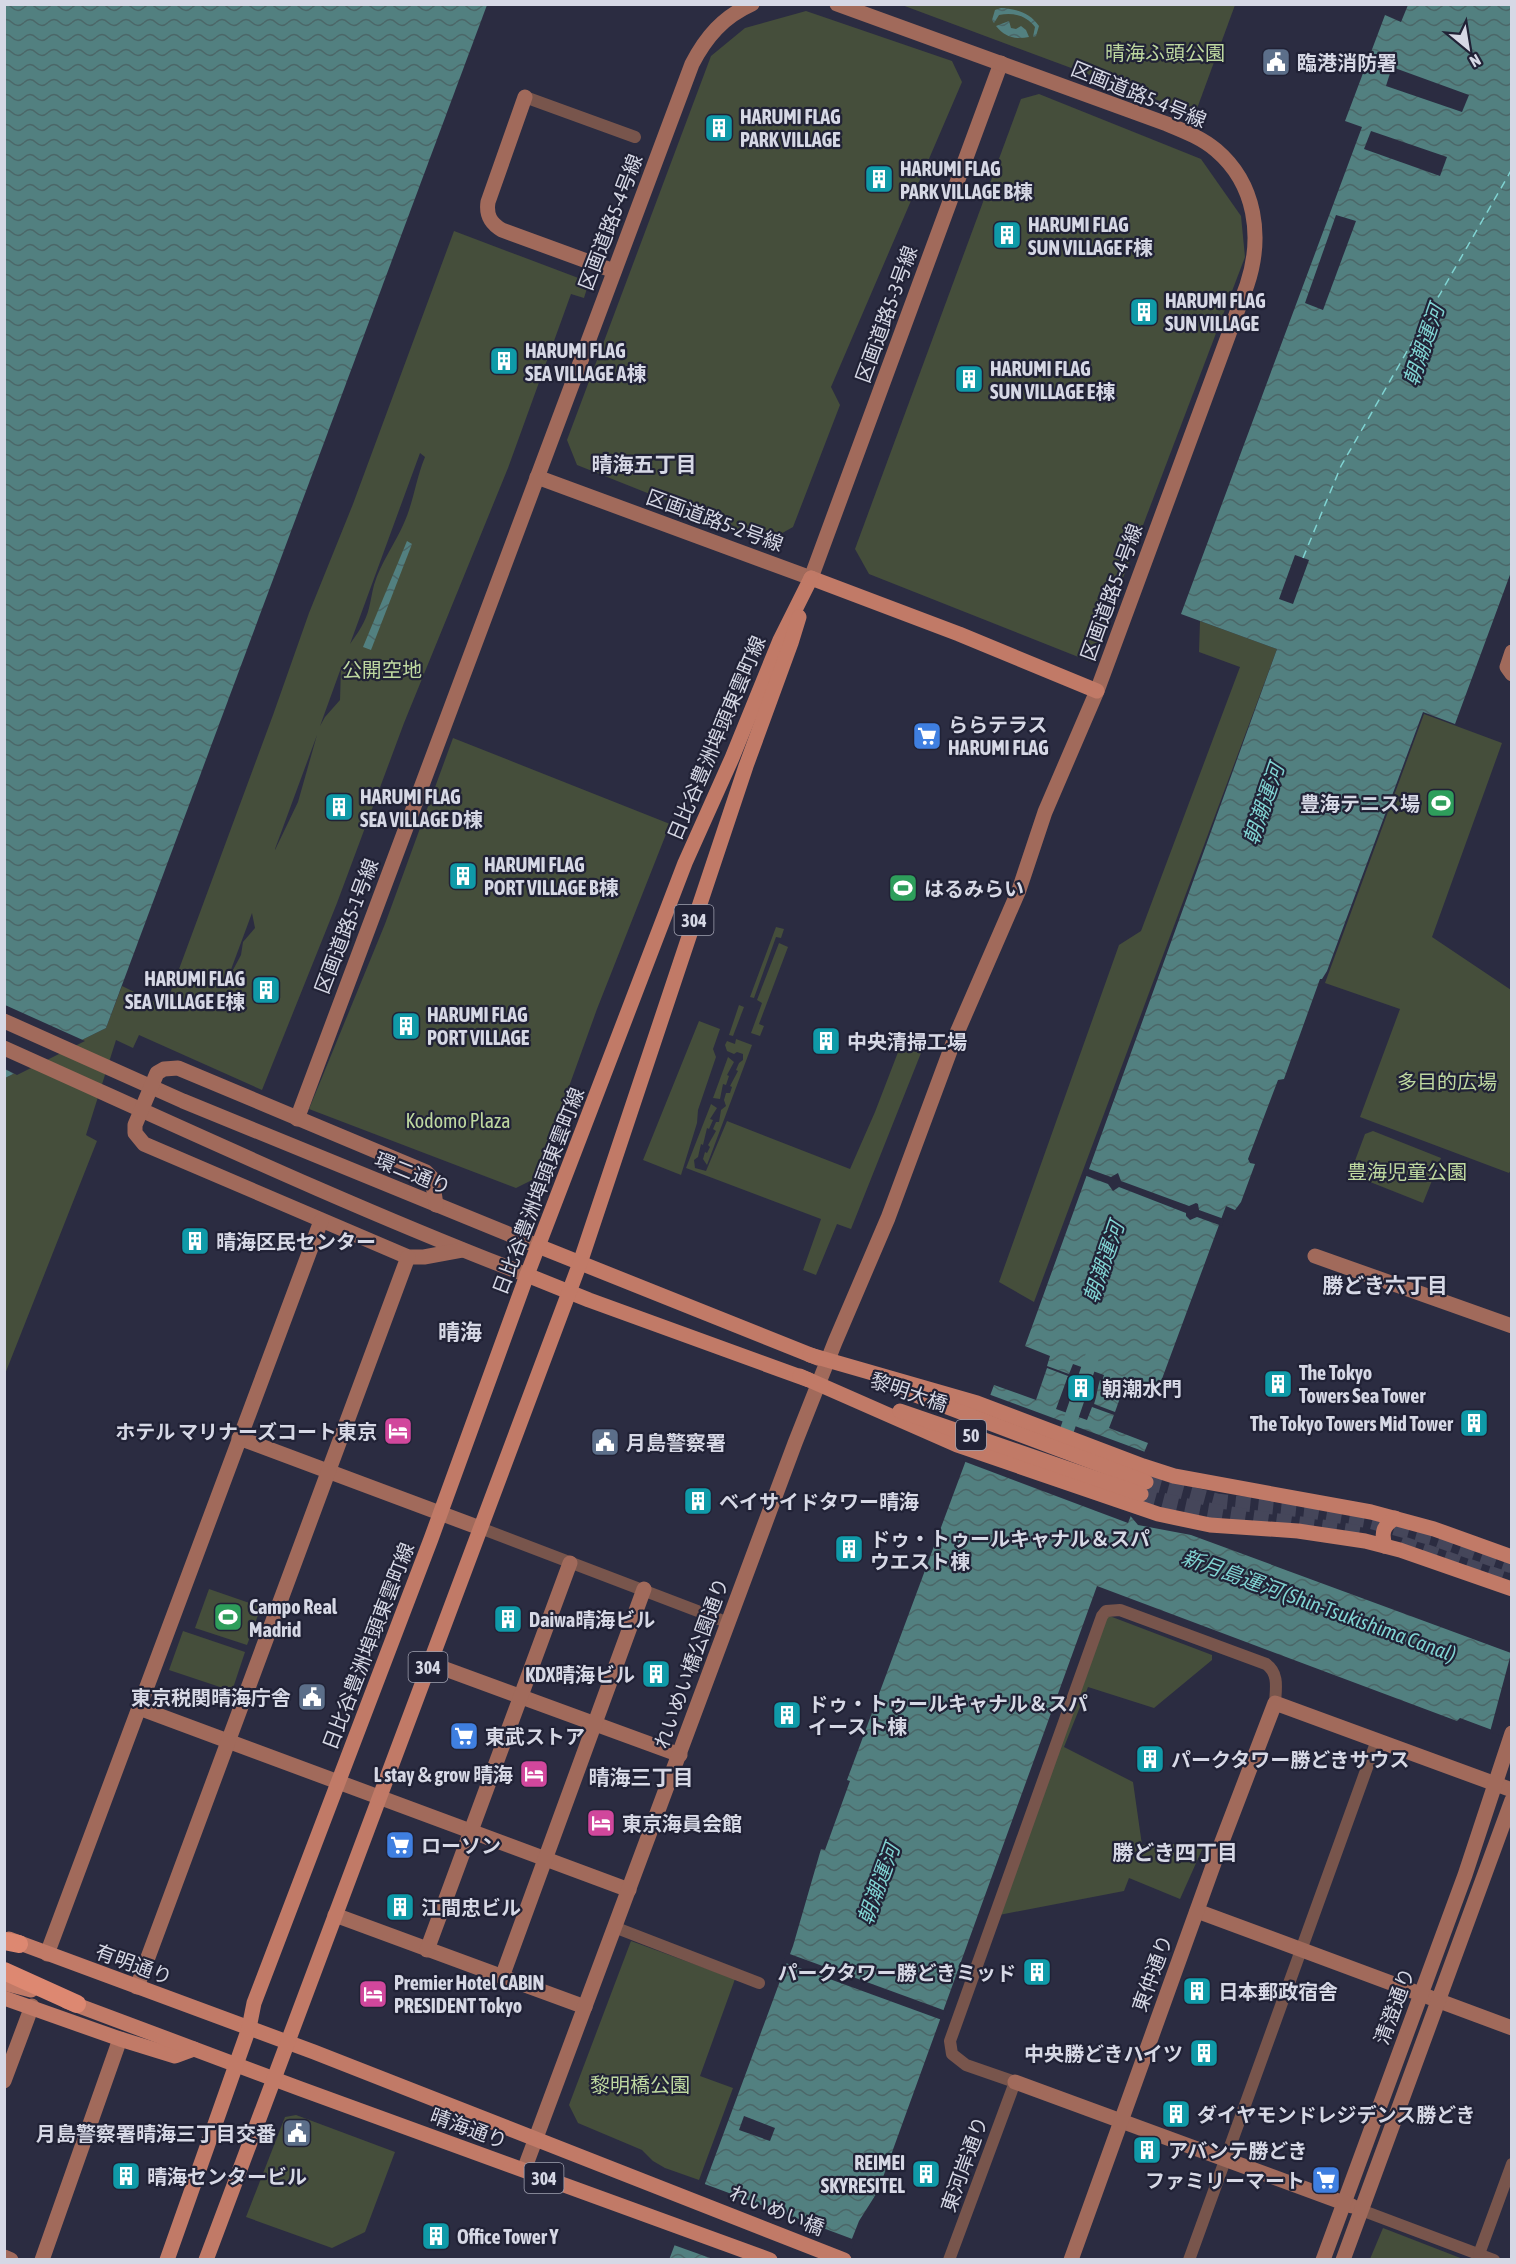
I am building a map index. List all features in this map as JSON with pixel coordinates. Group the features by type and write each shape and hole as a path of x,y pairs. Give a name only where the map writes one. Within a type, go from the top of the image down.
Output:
{"highway":[{"path":"4,1971 77,2004"}],"main road":[{"path":"811,578 959,634 1096,691"},
{"name":"日比谷豊洲埠頭東雲町線","path":"287,2042 580,1263 710,871 791,643 811,578"},
{"name":"日比谷豊洲埠頭東雲町線","path":"249,2028 254,2003 339,1783 527,1275 685,863 732,759 780,640 811,578"},
{"path":"663,923 691,869 698,867 710,871"},
{"name":"環二通り","path":"538,1246 810,1355"},
{"name":"50","path":"527,1275 800,1376 957,1444 1132,1506 1210,1525 1298,1531 1365,1541 1512,1589"},
{"name":"50","path":"810,1355 976,1403 1174,1476 1309,1499 1395,1518 1434,1529 1512,1557"},
{"name":"黎明大橋","path":"800,1376 1144,1488 810,1355"},
{"path":"1385,1546 1382,1535 1384,1528 1395,1518"},
{"name":"有明通り","path":"9,1940 249,2028"},
{"name":"304","path":"4,1983 77,2004 236,2065"},
{"path":"4,1998 175,2056 194,2049"},
{"name":"晴海通り","path":"249,2028 696,2200"},
{"name":"304","path":"167,2259 249,2028"},
{"name":"304","path":"206,2259 287,2042"},
{"name":"晴海通り","path":"236,2065 770,2259"},
{"name":"れいめい橋","path":"696,2200 844,2259"}],"street":[{"name":"区画道路5-4号線","path":"537,477 692,64 703,42 724,20 752,4"},
{"name":"区画道路5-4号線","path":"823,1372 888,1218 956,1035 1003,931 1045,812 1096,691 1253,267 1256,233 1254,215 1244,186 1215,149 1201,140 1167,124 837,4"},
{"name":"区画道路5-3号線","path":"811,578 1001,63"},
{"path":"614,271 502,230 491,221 487,209 488,202 525,97 635,137"},
{"name":"区画道路5-2号線","path":"537,477 811,578"},
{"name":"区画道路5-1号線","path":"297,1119 537,477"},
{"path":"1512,652 1508,667 1512,674"},
{"name":"環二通り","path":"4,1021 183,1101 538,1246"},
{"path":"4,1048 308,1184 462,1250 527,1275"},
{"path":"436,1205 432,1178 426,1172 178,1068 169,1068 157,1073 135,1125 135,1133 144,1144 408,1257 424,1257 462,1250"},
{"path":"47,1954 321,1221"},
{"path":"1315,1256 1512,1326"},
{"path":"136,1987 408,1257"},
{"name":"れいめい橋公園通り","path":"524,2170 823,1372"},
{"path":"239,1438 729,1623"},
{"path":"427,1950 570,1563"},
{"path":"502,1977 644,1589"},
{"path":"1494,2259 966,2065 952,2054 950,2041 1102,1616 1106,1611 1120,1610 1266,1664 1273,1669 1276,1679 1275,1703 1512,1790"},
{"path":"429,1664 680,1755"},
{"name":"東仲通り","path":"1071,2259 1275,1703"},
{"path":"139,1708 629,1890"},
{"name":"清澄通り","path":"1323,2259 1461,1886 1512,1733"},
{"path":"1189,2259 1377,1740"},
{"name":"清澄通り","path":"1343,2259 1512,1800"},
{"path":"1197,1911 1512,2028"},
{"path":"335,1915 585,2007"},
{"path":"614,1927 759,1983"},
{"path":"4,2081 32,2006"},
{"path":"42,2259 120,2039"},
{"name":"東河岸通り","path":"949,2259 1015,2082"},
{"path":"1479,2254 1512,2164"},
{"path":"4,2257 11,2259"}],"green space":[{"name":"晴海ふ頭公園","path":"902,5 1235,5 1195,114"},
{"path":"806,11 952,61 962,82 831,387 840,405 793,527 768,541 577,465 567,440 711,56 745,28"},
{"path":"1039,94 1201,159 1241,216 1245,257 1091,662 869,574 855,549 1021,99"},
{"name":"公開空地","path":"454,231 589,282 584,298 571,294 508,468 404,723 337,903 262,1090 139,1035 133,1048 116,1040 86,1135 97,1141 5,1374 5,1078 106,1028 122,986 165,1007 309,613 353,504","holes":["420,453 425,457 407,515 377,577 366,618 350,644","341,668 340,700 320,726","317,735 298,802 275,850","252,913 255,928 243,942 241,955 226,983"]},
{"path":"1200,621 1277,649 1034,1302 999,1282 1119,945 1141,931 1240,667 1199,652"},
{"name":"多目的広場","path":"1424,714 1502,743 1432,937 1511,990 1512,1168 1509,1173 1360,1117 1400,1009 1325,983"},
{"name":"Kodomo Plaza","path":"453,738 670,824 597,1009 536,1178 516,1188 309,1109 385,924"},
{"path":"776,927 784,929 781,938 776,937 754,998 750,997"},
{"path":"779,943 788,947 759,1024 764,1026 760,1036 751,1033 762,1003 757,1000"},
{"path":"739,1005 744,1007 733,1036 729,1035"},
{"path":"699,1021 720,1029 713,1049 716,1057 698,1110 697,1123 681,1175 643,1160"},
{"path":"736,1039 752,1045 707,1165 703,1159 705,1152 707,1153 710,1147 708,1145 716,1131 713,1129 716,1122 719,1122 721,1110 726,1106 724,1100 726,1093 730,1093 732,1087 730,1086 738,1071 736,1070 743,1060 743,1054 727,1051 725,1045 727,1041 735,1044"},
{"path":"900,1047 921,1053 851,1229 837,1224 816,1275 803,1270 821,1219 686,1168 711,1104 717,1108 710,1119 713,1120 709,1129 707,1128 698,1157 694,1160 695,1168 706,1171 727,1121 850,1169"},
{"path":"728,1057 734,1062 727,1075 729,1076 726,1085 723,1084 720,1099 713,1098"},
{"name":"豊海児童公園","path":"1373,1131 1441,1158 1423,1203 1350,1174 1365,1134"},
{"name":"Campo Real Madrid","path":"209,1589 261,1607 247,1645 195,1628"},
{"path":"1107,1615 1212,1655 1212,1660 1154,1708 1088,1687 1064,1747 1133,1782 1142,1845 1205,1843 1180,1899 1129,1878 1124,1891 999,1915"},
{"path":"183,1631 245,1652 232,1691 169,1670"},
{"name":"黎明橋公園","path":"631,1941 735,1979 700,2076 733,2088 699,2180 665,2168 653,2161 642,2150 578,2123 569,2105"},
{"path":"296,2115 395,2152 365,2232 332,2248 246,2217 285,2117"},
{"path":"1383,2228 1463,2259 1370,2259"}],"water":[{"path":"4,5 487,5 106,1028 5,1078"},
{"path":"1408,5 1511,5 1511,572 1455,724 1423,712 1327,971 1320,979 1284,1079 1278,1080 1248,1159 1250,1163 1255,1164 1241,1202 1235,1210 1226,1206 1156,1395 1125,1384 1115,1412 1094,1404 1100,1380 1102,1381 1104,1375 1073,1364 1069,1374 1047,1366 1050,1356 1025,1346 1277,649 1181,614 1362,127 1345,121 1385,15 1401,22"},
{"path":"1001,8 1018,11 1032,18 1039,26 1036,36 1033,37 1035,27 1018,15 999,15 994,23 992,20 995,10"},
{"path":"1009,21 1011,28 1016,29 1021,26 1029,37 1011,37 996,26"},
{"path":"407,541 412,544 371,650 363,647"},
{"name":"新月島運河 (Shin-Tsukishima Canal)","path":"1047,1368 1068,1376 1056,1409 1087,1420 1092,1407 1114,1415 1109,1428 1148,1443 1122,1506 1138,1525 1191,1535 1511,1653 1511,1737 1460,1718 1457,1721 1097,1586 878,2191 859,2221 844,2259 669,2260 675,2244 681,2247 693,2216 793,1946 821,1849 825,1850 850,1781 847,1780 994,1385 1036,1400"}],"pier":[{"path":"1392,67 1469,95 1462,112 1386,86"},
{"path":"1371,131 1447,157 1440,176 1364,149"},
{"path":"1336,215 1356,221 1323,310 1305,303"},
{"path":"1295,555 1309,560 1293,604 1279,599"},
{"path":"5,1005 85,1041 17,1075 5,1069"},
{"path":"1086,1168 1111,1177 1118,1173 1121,1181 1189,1206 1196,1203 1199,1210 1224,1219 1222,1226 1197,1217 1190,1220 1186,1213 1119,1187 1113,1191 1108,1184 1084,1175"},
{"path":"988,1394 1148,1453 1126,1506 1132,1513 1128,1523 963,1461"},
{"path":"1512,1650 1512,1740 1490,1732"},
{"path":"787,1953 946,2011 942,2020 783,1962"},
{"path":"744,2116 775,2128 770,2141 739,2130"},
{"path":"702,2183 855,2240 847,2260 713,2259 671,2244 674,2241 680,2243"}],"waterway":[{"name":"朝潮運河","path":"1067,1430 1093,1354"}],"ferry route":[{"path":"1303,558 1341,466 1512,169"}],"tunnel":[{"path":"1146,1482 1217,1501 1311,1511 1369,1521 1432,1538 1512,1566"},
{"path":"1141,1494 1223,1513 1360,1533"},
{"path":"1401,1543 1512,1581"}],"place":[{"name":"臨港消防署","path":"1276,62"},
{"name":"HARUMI FLAG PARK VILLAGE","path":"719,128"},
{"name":"HARUMI FLAG PARK VILLAGE B棟","path":"879,179"},
{"name":"HARUMI FLAG SUN VILLAGE F棟","path":"1007,235"},
{"name":"HARUMI FLAG SUN VILLAGE","path":"1144,312"},
{"name":"HARUMI FLAG SEA VILLAGE A棟","path":"504,361"},
{"name":"HARUMI FLAG SUN VILLAGE E棟","path":"969,379"},
{"name":"ららテラス HARUMI FLAG","path":"927,736"},
{"name":"豊海テニス場","path":"1441,803"},
{"name":"HARUMI FLAG SEA VILLAGE D棟","path":"339,807"},
{"name":"HARUMI FLAG PORT VILLAGE B棟","path":"463,876"},
{"name":"はるみらい","path":"903,888"},
{"name":"HARUMI FLAG SEA VILLAGE E棟","path":"266,990"},
{"name":"HARUMI FLAG PORT VILLAGE","path":"406,1026"},
{"name":"中央清掃工場","path":"826,1041"},
{"name":"晴海区民センター","path":"195,1241"},
{"name":"The Tokyo Towers Sea Tower","path":"1278,1384"},
{"name":"朝潮水門","path":"1081,1388"},
{"name":"The Tokyo Towers Mid Tower","path":"1474,1423"},
{"name":"ホテル マリナーズコート東京","path":"398,1431"},
{"name":"月島警察署","path":"605,1442"},
{"name":"ベイサイドタワー晴海","path":"698,1501"},
{"name":"ドゥ・トゥールキャナル＆スパ ウエスト棟","path":"849,1549"},
{"name":"Campo Real Madrid","path":"228,1617"},
{"name":"Daiwa晴海ビル","path":"508,1619"},
{"name":"KDX晴海ビル","path":"656,1674"},
{"name":"東京税関晴海庁舎","path":"312,1697"},
{"name":"ドゥ・トゥールキャナル＆スパ イースト棟","path":"787,1715"},
{"name":"東武ストア","path":"464,1736"},
{"name":"パークタワー勝どきサウス","path":"1150,1759"},
{"name":"L stay＆grow 晴海","path":"534,1774"},
{"name":"東京海員会館","path":"601,1823"},
{"name":"ローソン","path":"400,1845"},
{"name":"江間忠ビル","path":"400,1907"},
{"name":"パークタワー勝どきミッド","path":"1037,1972"},
{"name":"日本郵政宿舎","path":"1197,1991"},
{"name":"Premier Hotel CABIN PRESIDENT Tokyo","path":"373,1994"},
{"name":"中央勝どきハイツ","path":"1204,2053"},
{"name":"ダイヤモンドレジデンス勝どき","path":"1176,2114"},
{"name":"月島警察署晴海三丁目交番","path":"297,2133"},
{"name":"アバンテ勝どき","path":"1147,2150"},
{"name":"REIMEI SKYRESITEL","path":"926,2174"},
{"name":"晴海センタービル","path":"126,2176"},
{"name":"ファミリーマート","path":"1326,2180"},
{"name":"Office Tower Y","path":"436,2236"}],"district":[{"name":"晴海五丁目","path":"644,464"},
{"name":"勝どき六丁目","path":"1385,1285"},
{"name":"晴海","path":"460,1332"},
{"name":"晴海三丁目","path":"641,1777"},
{"name":"勝どき四丁目","path":"1175,1852"}]}
